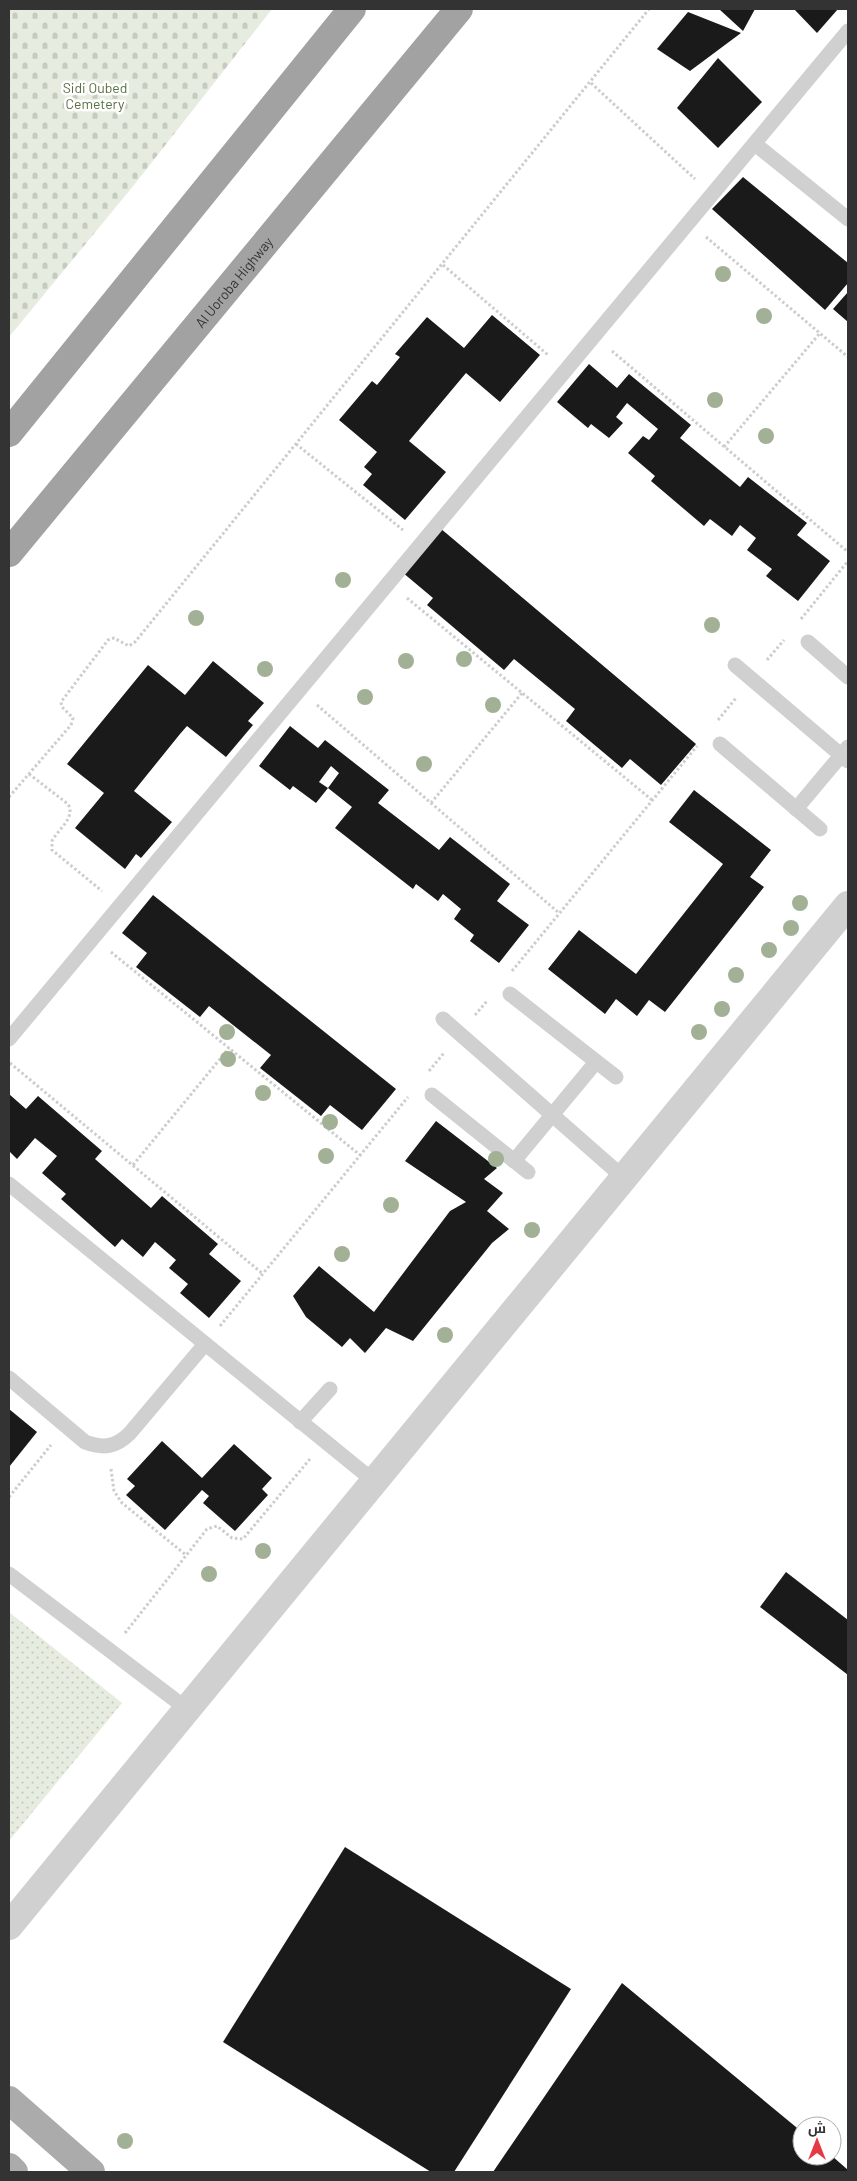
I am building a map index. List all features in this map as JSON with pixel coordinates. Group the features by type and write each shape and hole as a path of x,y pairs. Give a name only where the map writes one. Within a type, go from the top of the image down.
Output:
{"highway":[{"path":"9,433 352,9"},
{"name":"Al Uoroba Highway","path":"9,553 459,9"}],"main road":[{"path":"9,2100 91,2172"},
{"path":"9,2167 14,2172"}],"street":[{"path":"9,1926 848,905"}],"lane":[{"path":"9,1039 712,194 847,36"},
{"path":"755,144 848,220"},
{"path":"808,642 848,678"},
{"path":"735,665 751,680 846,754 796,809"},
{"path":"720,744 820,829"},
{"path":"510,994 616,1078"},
{"path":"443,1019 624,1178"},
{"path":"514,1161 596,1062"},
{"path":"432,1096 528,1172"},
{"path":"9,1184 375,1482"},
{"path":"9,1378 85,1442 98,1446 110,1446 121,1442 130,1433 205,1344"},
{"path":"300,1422 330,1389"},
{"path":"9,1574 187,1709"}],"path":[{"path":"9,797 71,725 73,718 62,707 61,702 108,640 114,638 129,646 135,642 591,83 649,9"},
{"path":"591,83 712,194"},
{"path":"688,223 848,356"},
{"path":"443,265 566,370"},
{"path":"724,447 820,333"},
{"path":"594,336 848,552"},
{"path":"296,444 420,544"},
{"path":"799,622 848,561"},
{"path":"388,583 652,800"},
{"path":"713,726 787,636"},
{"path":"299,690 559,913"},
{"path":"431,803 522,693"},
{"path":"506,978 701,741"},
{"path":"28,774 68,804 71,810 70,816 52,842 52,850 120,906"},
{"path":"93,938 360,1155"},
{"path":"424,1078 488,1000"},
{"path":"133,1166 229,1048"},
{"path":"9,1062 263,1274"},
{"path":"205,1344 412,1092"},
{"path":"9,1497 66,1426"},
{"path":"110,1651 207,1529 217,1526 232,1538 243,1539 325,1442"},
{"path":"110,1446 112,1483 118,1498 186,1555"}],"green space":[{"name":"Sidi Oubed Cemetery","path":"9,9 272,9 134,185 9,337"},
{"path":"9,1612 122,1703 9,1841"}],"building":[{"path":"719,9 755,9 743,31"},
{"path":"794,9 838,9 817,33"},
{"path":"688,12 741,33 690,71 657,49"},
{"path":"718,58 762,102 718,148 677,108"},
{"path":"743,177 848,263 848,283 825,310 712,209"},
{"path":"848,292 848,322 833,309"},
{"path":"492,315 540,355 500,402 466,373 409,441 446,472 405,520 363,485 372,474 364,467 377,452 339,420 372,381 377,385 400,357 395,354 427,317 464,348"},
{"path":"589,364 617,388 629,374 691,425 680,438 740,487 748,477 807,523 797,535 830,561 798,601 766,576 772,569 747,550 756,538 740,525 732,536 710,519 704,526 651,481 655,476 628,453 643,436 649,440 658,429 627,403 616,417 623,423 609,438 591,424 588,428 557,402"},
{"path":"440,528 696,744 661,785 630,759 622,768 566,721 575,709 514,659 504,670 427,605 433,598 402,572"},
{"path":"213,661 264,703 248,721 253,725 226,757 187,726 180,734 134,791 172,822 141,858 136,854 125,869 75,828 104,793 67,764 148,665 185,695"},
{"path":"290,726 318,748 325,740 389,790 378,803 439,850 450,837 510,884 497,901 529,925 499,963 470,941 474,935 454,919 461,909 443,894 438,901 416,884 413,889 335,828 352,807 328,788 316,803 293,786 290,790 259,766","holes":["331,766 339,773 328,788 319,782"]},
{"path":"694,790 771,850 750,877 764,887 665,1012 649,1000 637,1016 616,999 605,1014 548,969 579,930 636,974 723,864 669,822"},
{"path":"153,895 396,1089 362,1130 330,1105 321,1116 260,1068 271,1055 209,1006 200,1017 136,967 147,953 122,933"},
{"path":"9,1094 26,1109 38,1096 102,1151 95,1159 151,1208 162,1196 218,1244 209,1254 241,1281 209,1318 180,1293 188,1284 169,1268 176,1260 155,1242 143,1257 122,1239 115,1247 61,1199 66,1194 42,1173 57,1156 35,1138 17,1159 9,1151"},
{"path":"436,1121 497,1168 484,1179 503,1193 487,1211 509,1229 492,1243 413,1341 386,1328 365,1353 350,1338 342,1347 306,1317 293,1296 319,1266 374,1312 450,1211 466,1202 405,1161"},
{"path":"9,1409 37,1432 9,1467"},
{"path":"162,1441 202,1478 234,1444 272,1478 262,1489 268,1495 235,1531 203,1503 209,1496 202,1490 165,1530 126,1495 135,1486 127,1479"},
{"path":"786,1572 848,1620 848,1675 760,1607"},
{"path":"345,1847 571,1989 454,2172 431,2172 223,2042"},
{"path":"622,1983 792,2124 792,2166 842,2165 848,2170 848,2172 493,2172"}]}
